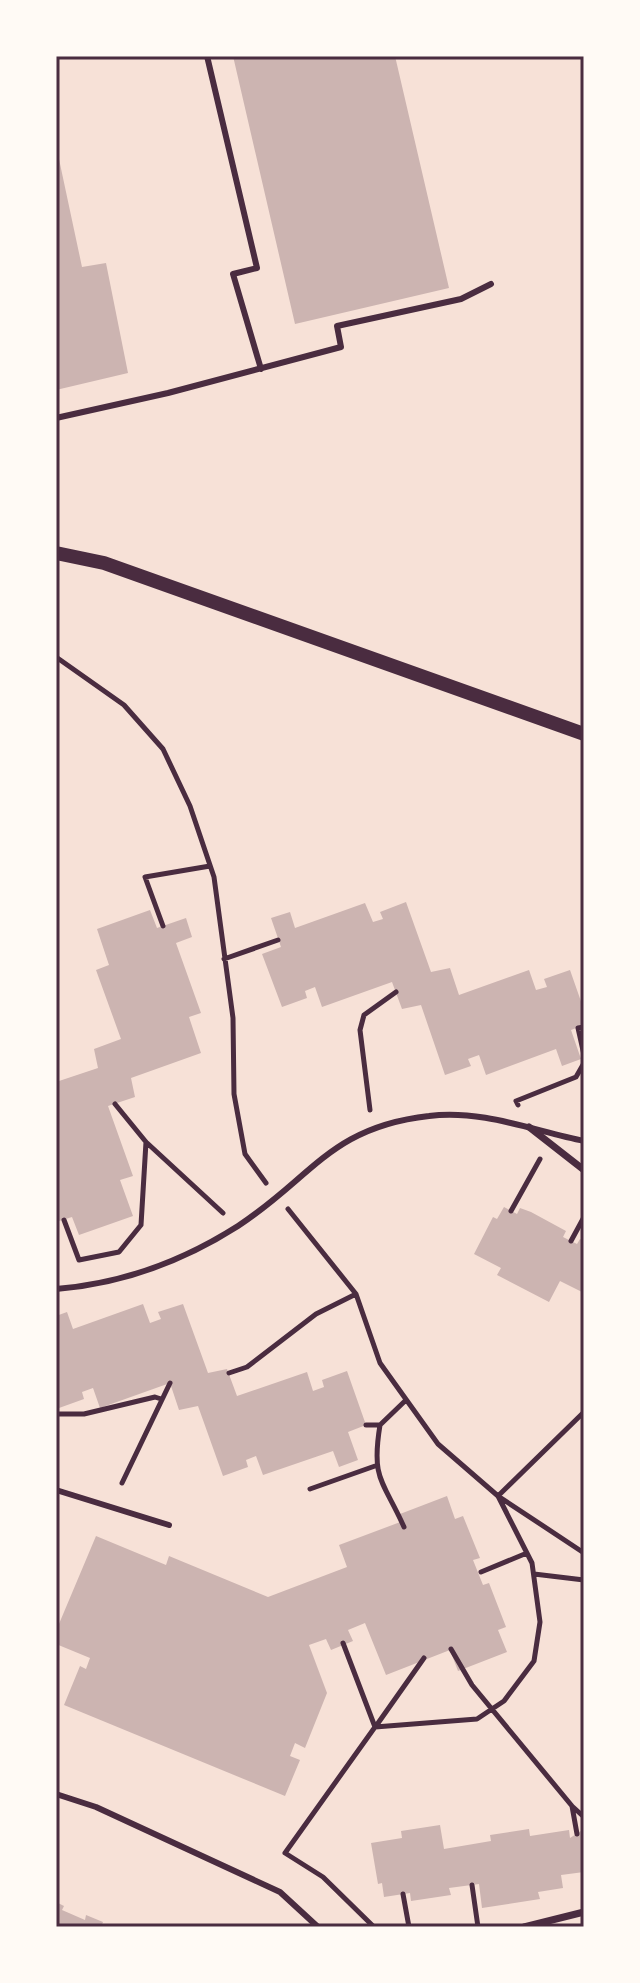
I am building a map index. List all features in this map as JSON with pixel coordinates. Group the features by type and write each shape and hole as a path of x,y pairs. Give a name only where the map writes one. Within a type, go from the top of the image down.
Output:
{"street":[{"path":"56,553 104,563 584,734"},
{"path":"529,1127 584,1170"},
{"path":"524,1927 584,1912"}],"lane":[{"path":"207,56 257,268 233,274 261,369"},
{"path":"56,418 341,347 337,326 461,299 491,284"},
{"path":"56,1289 93,1287 177,1260 239,1225 354,1135 372,1128 432,1115 477,1117 584,1141"},
{"path":"56,1490 169,1525"},
{"path":"56,1794 96,1807 280,1892 318,1927"}],"path":[{"path":"56,657 124,705 163,749 190,806 210,866 233,1018 234,1094 245,1154 356,1294 380,1363 438,1444 498,1496 584,1553"},
{"path":"163,926 145,877 210,866"},
{"path":"224,959 278,940"},
{"path":"372,1128 360,1030 364,1015 396,992"},
{"path":"584,1027 578,1028 584,1055"},
{"path":"529,1127 516,1101 576,1077 584,1063"},
{"path":"115,1104 146,1142 239,1225"},
{"path":"64,1220 79,1260 119,1252 141,1225 146,1142"},
{"path":"511,1211 549,1143"},
{"path":"571,1241 584,1217"},
{"path":"229,1373 247,1367 316,1314 356,1294"},
{"path":"122,1483 170,1383"},
{"path":"56,1414 84,1414 155,1397 161,1399"},
{"path":"404,1527 380,1485 375,1466 380,1425 406,1400"},
{"path":"498,1496 584,1412"},
{"path":"366,1425 380,1425"},
{"path":"310,1489 375,1466"},
{"path":"375,1727 477,1719 495,1711 534,1661 540,1622 534,1574 527,1553 498,1496"},
{"path":"481,1572 527,1553"},
{"path":"534,1574 584,1580"},
{"path":"343,1643 375,1727"},
{"path":"451,1649 457,1665 584,1817"},
{"path":"374,1927 323,1877 285,1853 424,1658"},
{"path":"572,1806 577,1834"},
{"path":"472,1885 478,1927"},
{"path":"403,1894 409,1927"}],"building":[{"path":"233,56 395,56 449,288 295,324"},
{"path":"56,145 82,267 106,263 128,373 56,390"},
{"path":"406,902 431,972 450,968 459,995 529,970 536,990 547,987 544,979 570,970 584,1010 584,1025 571,1030 581,1059 562,1066 556,1049 486,1075 479,1055 468,1059 471,1066 445,1075 421,1005 402,1009 392,982 322,1007 315,987 305,991 307,998 282,1007 262,954 281,947 271,918 290,912 295,928 365,903 373,922 383,919 380,912"},
{"path":"150,910 157,928 186,918 192,937 176,943 201,1013 189,1017 201,1053 131,1078 135,1097 108,1106 133,1176 120,1180 133,1216 79,1235 72,1217 56,1222 56,1082 98,1068 94,1049 121,1039 96,970 109,965 97,929"},
{"path":"504,1207 517,1214 520,1208 531,1212 566,1231 563,1237 577,1244 580,1239 584,1241 584,1293 560,1281 549,1302 497,1275 501,1268 474,1254 493,1217 497,1219"},
{"path":"143,1304 150,1323 161,1319 158,1312 183,1304 208,1373 227,1369 237,1396 307,1372 313,1391 324,1387 322,1380 347,1371 366,1425 348,1432 358,1460 339,1467 333,1451 263,1475 256,1456 246,1460 248,1467 223,1476 198,1406 179,1410 170,1383 100,1408 93,1388 82,1392 84,1399 59,1408 56,1400 56,1316 67,1312 73,1329"},
{"path":"447,1496 455,1519 463,1516 480,1558 473,1560 483,1585 489,1583 506,1627 498,1630 507,1652 458,1671 450,1650 386,1675 365,1623 348,1630 353,1641 331,1650 326,1639 309,1645 327,1693 305,1748 295,1743 290,1756 300,1760 285,1796 64,1705 80,1666 86,1669 90,1658 56,1644 56,1631 96,1536 166,1565 169,1556 268,1597 347,1567 339,1545 403,1521 400,1514"},
{"path":"440,1825 444,1849 491,1841 490,1835 529,1829 530,1836 569,1830 570,1838 584,1829 584,1872 561,1875 563,1888 538,1892 540,1899 482,1908 479,1884 449,1888 451,1895 411,1901 410,1893 384,1897 382,1883 378,1884 371,1843 402,1838 401,1831"},
{"path":"56,1902 64,1906 62,1910 85,1920 86,1915 103,1922 101,1927 56,1927"}]}
